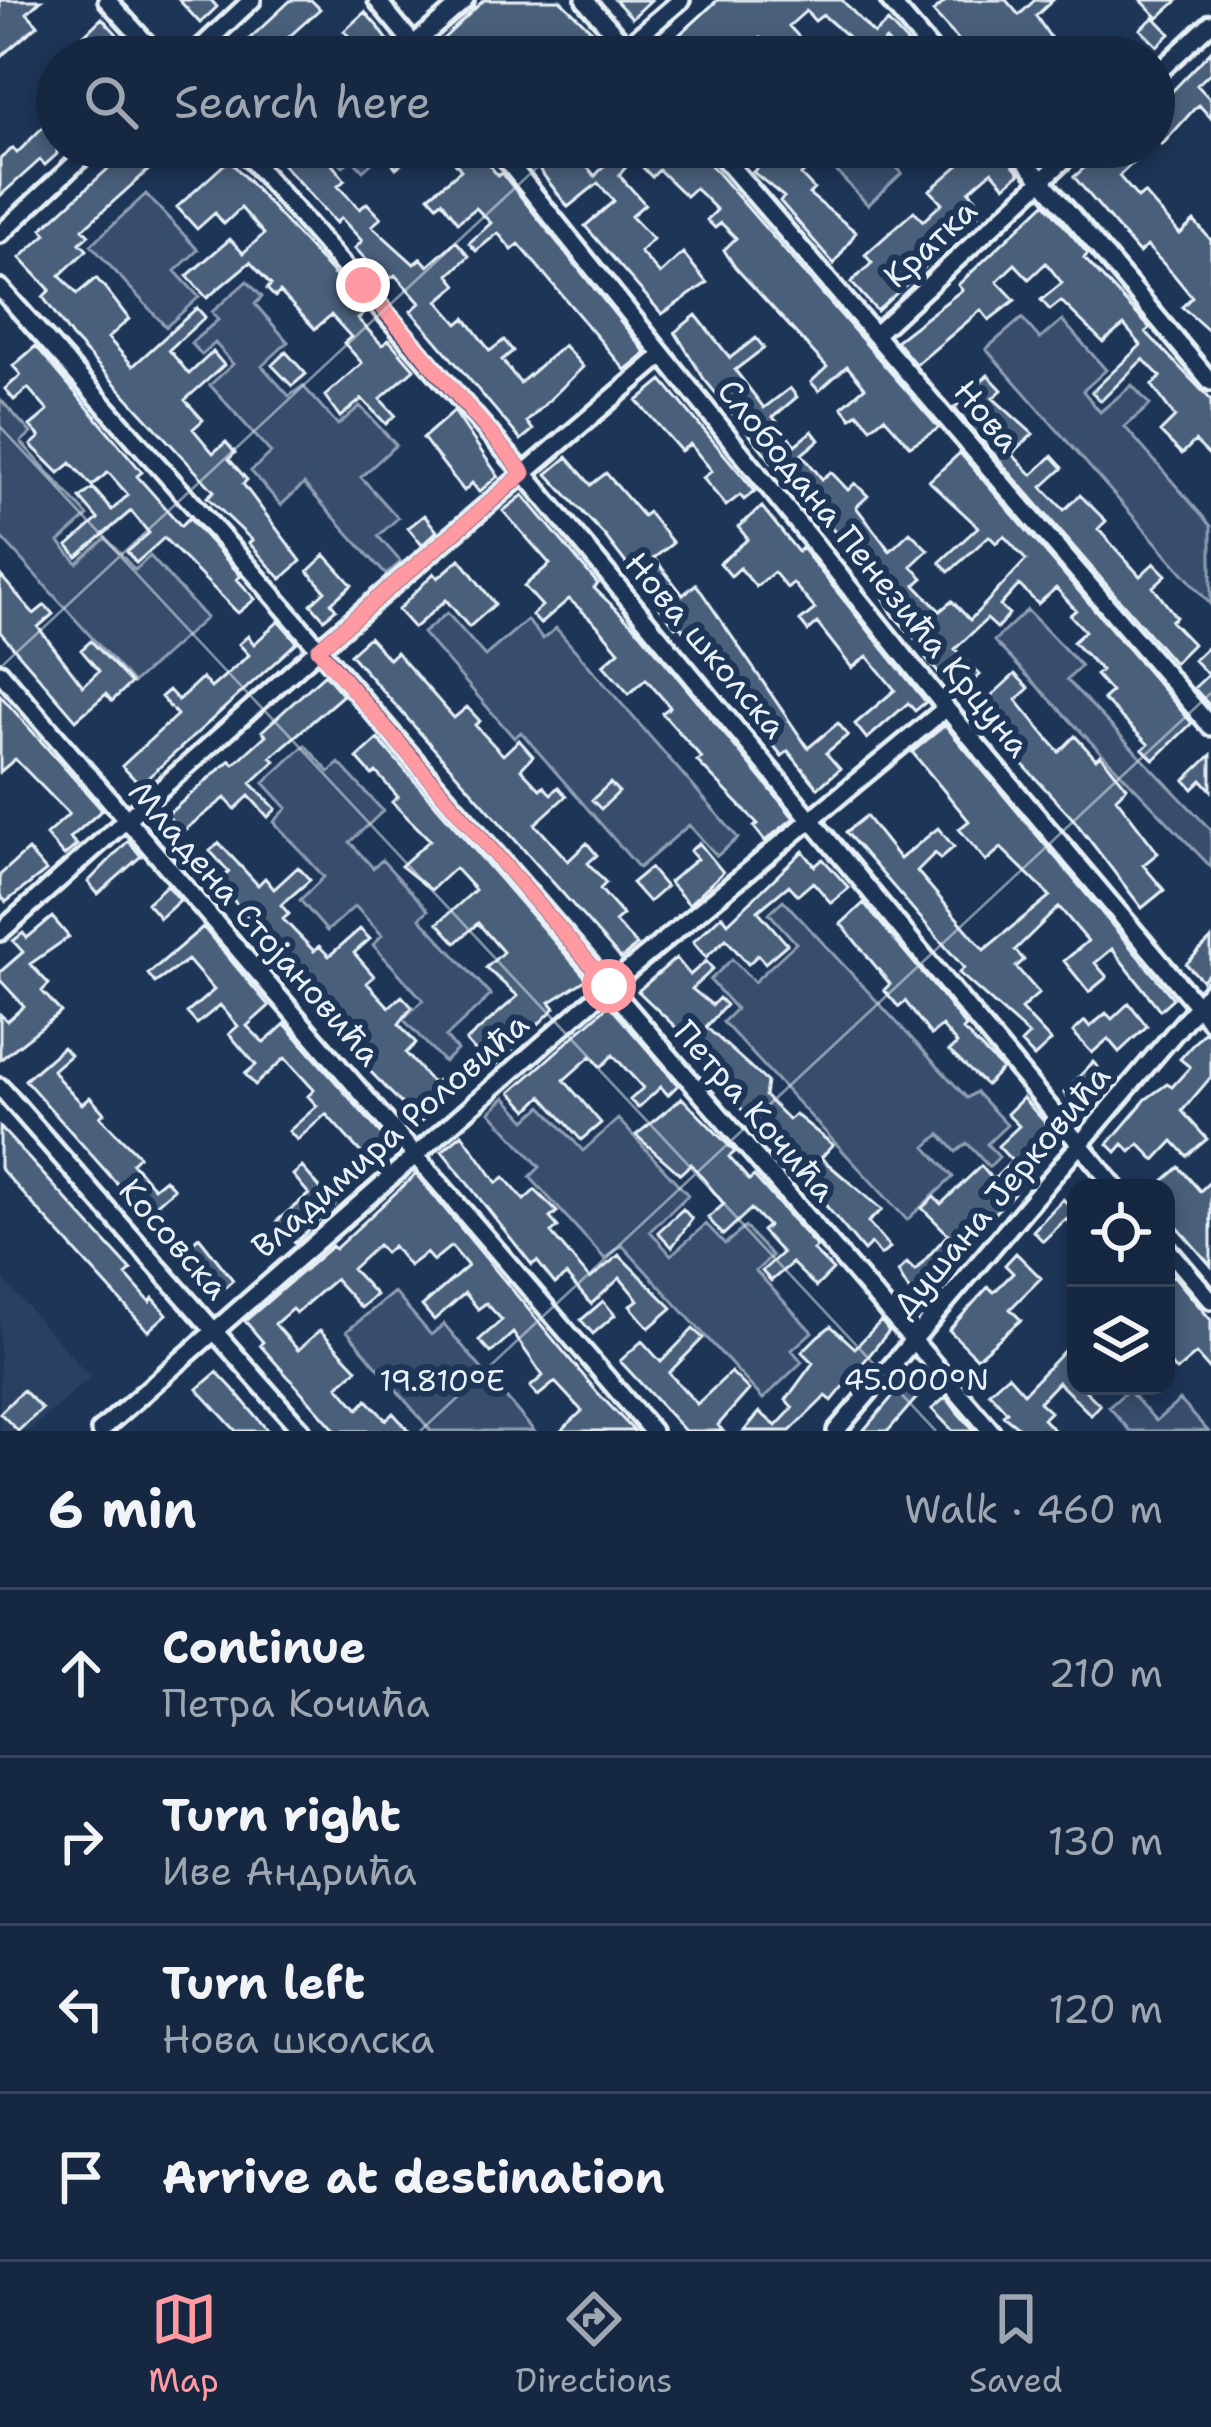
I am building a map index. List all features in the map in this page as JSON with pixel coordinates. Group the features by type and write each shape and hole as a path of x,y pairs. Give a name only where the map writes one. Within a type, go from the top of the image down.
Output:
{"street":[{"path":"107,0 140,36"},
{"path":"213,36 252,0"},
{"path":"377,0 407,36"},
{"path":"433,36 465,0"},
{"path":"585,0 617,36"},
{"path":"646,36 681,0"},
{"path":"889,0 920,36"},
{"path":"1175,56 1211,23"},
{"path":"0,234 71,168"},
{"name":"Нова школска","path":"258,168 524,473 1108,1179"},
{"name":"Слободана Пенезића Крцуна","path":"513,168 946,708 1211,1022"},
{"name":"Нова","path":"732,168 1211,727"},
{"path":"1031,168 1211,382"},
{"name":"Кратка","path":"877,333 1056,168"},
{"name":"Петра Кочића","path":"0,288 318,649 991,1431"},
{"path":"0,932 318,649 663,355"},
{"name":"Младена Стојановића","path":"0,672 652,1431"},
{"name":"Владимира Роловића","path":"100,1431 609,986 814,822 946,708"},
{"name":"Душана Јерковића","path":"836,1431 1211,990"},
{"name":"Косовска","path":"0,1087 302,1431"},
{"path":"1175,1257 1211,1300"}],"shaded area":[{"path":"834,168 897,168 902,173 868,205"},
{"path":"146,194 198,250 175,271 199,297 166,327 91,245"},
{"path":"247,281 262,297 255,304 288,342 262,366 289,396 303,386 338,425 360,406 396,445 361,477 398,518 378,536 401,562 386,575 304,484 281,505 251,471 271,453 210,385 233,364 215,343 202,355 191,343 218,320 212,312"},
{"path":"1022,318 1040,339 1062,320 1106,370 1083,391 1100,412 1132,385 1150,405 1125,427 1211,526 1211,605 986,349"},
{"path":"0,399 31,433 21,442 88,516 59,542 77,563 106,538 135,570 150,556 206,618 133,683 0,536"},
{"path":"1027,610 1081,666 1067,680 1211,830 1211,867 994,641"},
{"path":"447,613 485,656 527,620 543,639 556,628 738,838 717,856 689,825 639,868 521,732 514,738 423,633"},
{"path":"305,745 329,772 339,763 383,811 350,842 373,868 382,860 428,910 420,918 491,995 446,1037 457,1050 444,1062 403,1019 423,1000 373,945 382,935 355,906 327,931 300,900 324,877 274,822 287,808 264,783"},
{"path":"783,900 967,1098 976,1092 1007,1125 987,1144 999,1157 989,1167 967,1143 956,1152 940,1134 926,1147 953,1177 907,1220 723,1022 736,1009 710,980 732,959 754,982 796,943 769,913"},
{"path":"505,1097 526,1120 542,1106 583,1151 618,1119 688,1195 650,1231 671,1255 706,1224 725,1244 745,1227 772,1256 756,1271 812,1332 792,1350 802,1362 763,1399 622,1245 605,1259 530,1177 540,1167 490,1112"},
{"path":"0,1276 90,1377 29,1431 0,1431"},
{"path":"394,1292 431,1335 444,1324 534,1431 431,1431 347,1331"},
{"path":"1122,1395 1133,1395 1156,1421 1180,1400 1208,1431 1130,1431 1109,1407"}],"building":[{"path":"0,0 41,0 27,13 38,25 0,57"},
{"path":"179,0 211,0 217,7 200,23"},
{"path":"291,0 311,0 320,9 290,36 252,36"},
{"path":"484,0 560,0 595,34 593,36 446,36"},
{"path":"615,0 651,0 632,18"},
{"path":"718,0 842,0 874,34 888,22 901,36 847,36 823,15 815,21 806,11 789,26 798,36 678,36"},
{"path":"947,0 1006,0 1019,15 1035,0 1053,0 1036,16 1049,36 955,36 933,12"},
{"path":"1141,0 1178,0 1158,18"},
{"path":"365,12 385,36 349,36 344,31"},
{"path":"1154,17 1170,34 1147,36 1140,29"},
{"path":"102,18 119,36 83,36"},
{"path":"1211,51 1211,72 1197,85 1211,100 1211,118 1199,105 1175,131 1175,88"},
{"path":"36,134 36,164 0,196 0,159 13,148 17,153"},
{"path":"109,168 151,168 83,229 89,235 80,243 87,250 60,275 77,294 96,278 106,289 129,319 108,338 133,366 197,308 205,317 169,350 189,374 213,352 224,365 185,400 203,420 193,429 213,453 226,442 235,453 229,459 247,480 243,484 301,561 281,579 249,543 252,540 207,497 214,491 72,337 43,297 50,290 20,258 46,234 42,229"},
{"path":"220,168 236,168 367,311 358,319 382,345 389,340 414,369 380,399 395,415 386,424 362,399 340,417 325,396 362,363 344,343 351,337 331,315 315,329 280,292 275,297 267,289 271,285 250,262 207,298 187,276 230,239 243,253 264,234 241,208 224,224 215,213 197,229 177,207"},
{"path":"286,168 335,168 345,180 338,186 360,209 367,203 381,218 372,226 414,264 421,258 428,266 456,241 469,256 449,275 457,285 438,301 458,324 465,318 490,351 504,340 513,351 502,360 520,383 564,345 583,367 527,422 533,430 521,440 411,311 420,303 395,275 388,280 355,248 362,241 341,218 336,223"},
{"path":"492,168 498,176 502,173 646,353 625,370 519,244 512,250 498,233 476,251 469,243 491,223 476,208 458,222 442,201 437,205 429,196 461,170"},
{"path":"538,168 588,168 595,176 602,168 625,168 619,175 645,204 631,216 653,239 640,252 660,274 683,253 707,283 662,314 585,226 614,201 598,183 568,207"},
{"path":"643,168 713,168 939,428 910,446 884,417 871,428 858,413 851,418 842,407 865,387 847,366 819,391 811,382 827,367 735,267 724,250 736,238 721,223 715,228 707,220 717,210 695,188 686,196 659,170 652,177"},
{"path":"757,168 808,168 801,175 814,189 809,194 856,232 834,264 780,201 784,197 753,172"},
{"path":"955,168 1016,168 1020,173 1005,186 992,171 969,191 985,208 970,222 965,216 940,239 947,247 877,311 851,282 872,263 865,255 914,211 923,221 942,203 930,190"},
{"path":"1084,168 1127,168 1119,176 1138,198 1144,193 1180,234 1194,221 1211,240 1211,333 1182,307 1192,297 1174,275 1147,246 1139,253 1074,177"},
{"path":"1045,203 1088,254 1084,258 1150,328 1146,332 1211,400 1211,457 1195,441 1182,454 1160,432 1175,417 1152,385 1161,377 1143,359 1101,401 1092,392 1141,345 1124,325 1103,342 1061,301 1050,310 1041,300 1062,283 1046,263 1029,279 1015,264 997,281 1015,300 989,320 981,310 916,365 896,341 962,290 958,285"},
{"path":"696,315 730,358 756,338 764,348 735,370 764,408 790,388 797,397 773,417 795,445 812,431 819,440 802,454 822,479 831,472 848,490 855,483 868,496 856,507 890,551 910,532 928,550 911,566 923,578 915,585 940,611 952,601 970,620 1026,560 1004,536 996,543 989,536 949,572 940,562 978,527 929,481 960,453 1192,723 1154,760 1143,749 1148,744 1103,699 1111,692 1096,675 1101,670 1073,642 1085,631 1070,615 1076,610 1056,588 1038,604 1019,585 1000,606 1009,614 997,628 987,619 955,649 980,675 972,682 988,699 1015,674 1029,688 1016,700 1059,752 1075,736 1096,759 1100,755 1127,787 1116,798 1158,853 1143,865 1164,890 1142,908 1074,820 926,659 930,655 893,615 869,571 820,515 827,509 807,488 799,495 704,379 675,332"},
{"path":"36,346 181,526 189,518 241,576 237,579 255,599 238,613 164,538 136,563 127,552 149,533 131,511 77,557 68,546 98,519 80,498 93,488 112,510 128,495 108,472 92,486 71,463 59,473 31,445 40,437 30,426 48,411 28,388 14,400 5,389 21,375 13,366"},
{"path":"286,352 306,374 292,386 272,365"},
{"path":"988,375 1002,390 993,398 1033,434 1012,454 1032,475 1052,456 1063,468 1042,487 1064,510 1080,495 1106,521 1098,529 1140,576 1154,563 1166,575 1153,587 1176,617 1171,621 1193,644 1174,663 954,408"},
{"path":"662,380 755,491 744,500 740,495 726,506 703,478 712,471 690,444 681,451 637,401"},
{"path":"454,411 498,476 479,492 472,483 464,491 423,438"},
{"path":"567,457 591,485 606,473 643,516 648,512 673,543 654,558 683,595 696,584 808,748 838,723 848,735 826,753 840,769 818,788 788,751 782,756 736,699 740,696 722,674 727,670 703,640 696,646 679,624 675,627 605,536 547,474"},
{"path":"523,495 598,584 594,588 641,633 794,818 765,841 754,827 758,824 697,761 702,758 662,713 670,707 646,679 629,694 603,665 619,651 597,625 569,599 540,624 532,615 542,606 524,586 550,564 503,511"},
{"path":"762,507 798,552 802,548 926,702 915,711 908,703 867,739 855,724 895,690 867,656 852,668 817,623 808,631 800,621 815,609 793,583 787,588 774,572 756,587 740,568 731,576 720,563 748,539 738,527"},
{"path":"424,515 437,531 422,545 408,528"},
{"path":"325,555 352,585 331,603 336,609 324,619 311,604 325,591 308,571"},
{"path":"460,559 495,604 469,627 446,600 414,628 398,610 434,573 438,578"},
{"path":"0,575 34,614 45,605 53,614 38,627 83,686 99,671 81,650 91,641 131,683 112,701 106,694 76,720 0,632"},
{"path":"279,621 297,642 140,785 122,766 177,715 161,697 169,690 178,700 202,678 211,688 249,655 239,644 248,636 254,644"},
{"path":"369,637 389,659 396,652 454,718 467,707 480,721 475,725 503,755 519,740 533,756 521,769 540,789 543,786 551,794 558,787 566,796 535,824 568,861 587,843 597,855 588,863 606,883 600,889 623,915 615,922 637,945 621,959 350,654"},
{"path":"1211,644 1211,707 1194,688 1208,675 1194,660"},
{"path":"325,674 343,695 271,757 275,761 251,783 276,809 268,817 249,796 235,809 225,798 182,832 167,815 230,760 234,764 266,735 262,731"},
{"path":"0,695 102,810 70,838 77,845 64,856 46,835 69,814 15,759 0,772"},
{"path":"945,725 1173,998 1160,1010 1112,949 1095,963 1107,977 1089,992 1064,961 1088,941 1059,907 1015,950 1024,960 1016,967 1039,993 1021,1009 1051,1041 1034,1057 1021,1043 1029,1035 959,973 964,968 846,832 866,816 900,859 938,828 954,847 940,859 935,853 917,871 984,950 1050,896 1001,848 986,861 959,829 969,821 912,752"},
{"path":"378,739 587,979 550,1002 555,1008 492,1069 466,1041 518,996 486,968 503,952 478,923 456,943 438,923 475,890 455,868 431,890 401,866 430,840 392,802 398,797 376,772 372,775 357,758"},
{"path":"1211,755 1211,790 1202,780 1193,789 1185,780"},
{"path":"610,783 619,792 601,809 592,800"},
{"path":"128,841 141,856 98,894 88,882"},
{"path":"219,843 258,885 265,878 274,889 298,867 310,880 281,905 289,914 283,919 314,951 319,946 329,956 360,929 370,939 354,953 374,976 367,983 389,1007 402,996 412,1007 399,1024 416,1043 406,1053 433,1084 444,1074 451,1083 430,1101 436,1108 420,1123 367,1068 376,1059 330,1015 218,882 229,872 210,851"},
{"path":"699,843 723,872 689,904 669,882 697,859 690,851"},
{"path":"28,850 46,871 6,902 0,895 0,875"},
{"path":"803,851 815,866 823,859 849,888 831,903 813,882 798,895 789,885 758,911 787,944 765,963 758,955 748,964 726,939 706,957 693,942 722,915 728,923"},
{"path":"650,868 666,887 649,902 632,883"},
{"path":"167,885 180,900 160,918 147,903"},
{"path":"864,903 946,1001 966,1027 963,1030 1002,1069 986,1085 949,1051 957,1044 942,1026 931,1035 905,1001 899,1007 884,990 890,984 841,924"},
{"path":"52,917 69,937 30,964 49,984 42,991 61,1012 0,1060 0,1014 7,1021 24,1006 0,980 0,972 23,952 13,941 23,933 27,938"},
{"path":"203,927 269,1006 247,1026 264,1043 285,1024 395,1150 389,1155 385,1151 366,1168 358,1158 362,1154 326,1114 297,1140 289,1131 317,1106 308,1096 314,1090 285,1058 255,1085 245,1074 256,1065 229,1034 238,1026 220,1005 197,1024 187,1013 214,990 188,960 155,983 148,974"},
{"path":"1211,939 1211,971 1202,980 1186,964"},
{"path":"676,958 690,975 706,961 713,969 692,989 712,1005 719,998 726,1005 706,1027 767,1082 765,1096 789,1120 795,1114 833,1145 821,1158 882,1210 868,1222 890,1248 881,1255 871,1244 864,1251 822,1201 826,1196 784,1161 793,1152 768,1127 763,1133 749,1119 691,1042 638,991"},
{"path":"1129,1003 1147,1026 1119,1052 1108,1039 1092,1053 1073,1032 1085,1021 1090,1027 1106,1013 1112,1019"},
{"path":"609,1005 678,1085 668,1095 661,1087 638,1108 630,1100 643,1088 613,1055 601,1067 591,1056 564,1080 601,1123 581,1140 542,1096 528,1110 511,1092"},
{"path":"1204,1032 1211,1034 1211,1077 1182,1111 1207,1139 1187,1156 1173,1141 1155,1160 1139,1144 1131,1152 1123,1144 1116,1152 1108,1144 1146,1099 1167,1084 1172,1087 1190,1067 1180,1059"},
{"path":"63,1047 70,1055 53,1070 59,1079 82,1104 90,1097 104,1113 100,1117 139,1156 132,1163 154,1188 165,1179 174,1189 157,1204 163,1211 151,1222 25,1080"},
{"path":"1093,1062 1110,1080 1079,1108 1064,1093"},
{"path":"682,1098 735,1152 729,1157 749,1180 754,1176 817,1247 813,1250 833,1270 816,1287 792,1263 771,1281 762,1271 782,1253 762,1231 768,1226 751,1209 723,1235 708,1218 724,1204 691,1164 680,1174 636,1135"},
{"path":"1023,1098 1058,1137 1013,1194 913,1297 898,1272 907,1263 915,1271 948,1234 922,1208 934,1197 941,1204 981,1166 993,1180 1012,1161 998,1146 1019,1126 1007,1114"},
{"path":"0,1127 131,1270 126,1275 150,1302 153,1298 167,1314 148,1331 0,1168"},
{"path":"462,1134 497,1183 504,1177 524,1200 535,1190 557,1212 550,1218 558,1227 551,1233 590,1279 619,1255 672,1308 649,1328 630,1306 638,1300 620,1278 591,1304 566,1275 555,1284 537,1261 532,1265 442,1151"},
{"path":"302,1167 335,1205 295,1243 277,1221 309,1194 293,1175"},
{"path":"1179,1167 1200,1191 1211,1181 1211,1266 1175,1224 1175,1179 1165,1179"},
{"path":"416,1174 634,1431 561,1431 582,1411 555,1382 538,1396 530,1387 543,1376 513,1333 491,1353 479,1340 502,1320 486,1303 478,1309 465,1293 434,1320 422,1306 468,1266 451,1246 433,1261 426,1253 409,1266 393,1246 385,1253 378,1245 352,1269 376,1295 361,1308 335,1279 296,1313 292,1309 275,1324 298,1350 320,1330 357,1369 338,1386 358,1409 367,1400 386,1420 393,1413 409,1431 336,1431 260,1345 263,1342 245,1321 332,1246 335,1249"},
{"path":"1063,1199 1067,1220 1043,1241 1033,1231"},
{"path":"683,1209 692,1219 672,1247 658,1232"},
{"path":"199,1237 233,1280 215,1296 180,1253"},
{"path":"1016,1253 1041,1278 1010,1309 1021,1320 977,1358 949,1330 988,1287 994,1292 1013,1273 1005,1265"},
{"path":"1175,1277 1211,1320 1211,1371 1196,1354 1176,1371"},
{"path":"603,1301 615,1315 593,1334 581,1320"},
{"path":"881,1321 889,1331 832,1401 826,1396 790,1431 744,1431 760,1412 776,1426 793,1408 786,1400 813,1363 802,1352 818,1336 831,1326 855,1348"},
{"path":"693,1329 703,1338 669,1373 697,1404 731,1372 749,1390 718,1425 723,1431 685,1431 620,1361 642,1341 661,1362"},
{"path":"1067,1348 1067,1391 1058,1382 1039,1402 1050,1412 1043,1419 1055,1431 1023,1431 1003,1415 1007,1412 989,1392 1008,1375 1024,1393"},
{"path":"918,1367 932,1380 888,1431 863,1431"},
{"path":"217,1372 268,1431 236,1431 197,1389"},
{"path":"23,1390 42,1409 18,1431 0,1413"},
{"path":"1071,1395 1090,1395 1100,1405 1091,1415"},
{"path":"946,1397 975,1431 953,1431 932,1409"}],"route":[{"path":"363,285 524,473 318,649 609,986"}]}
